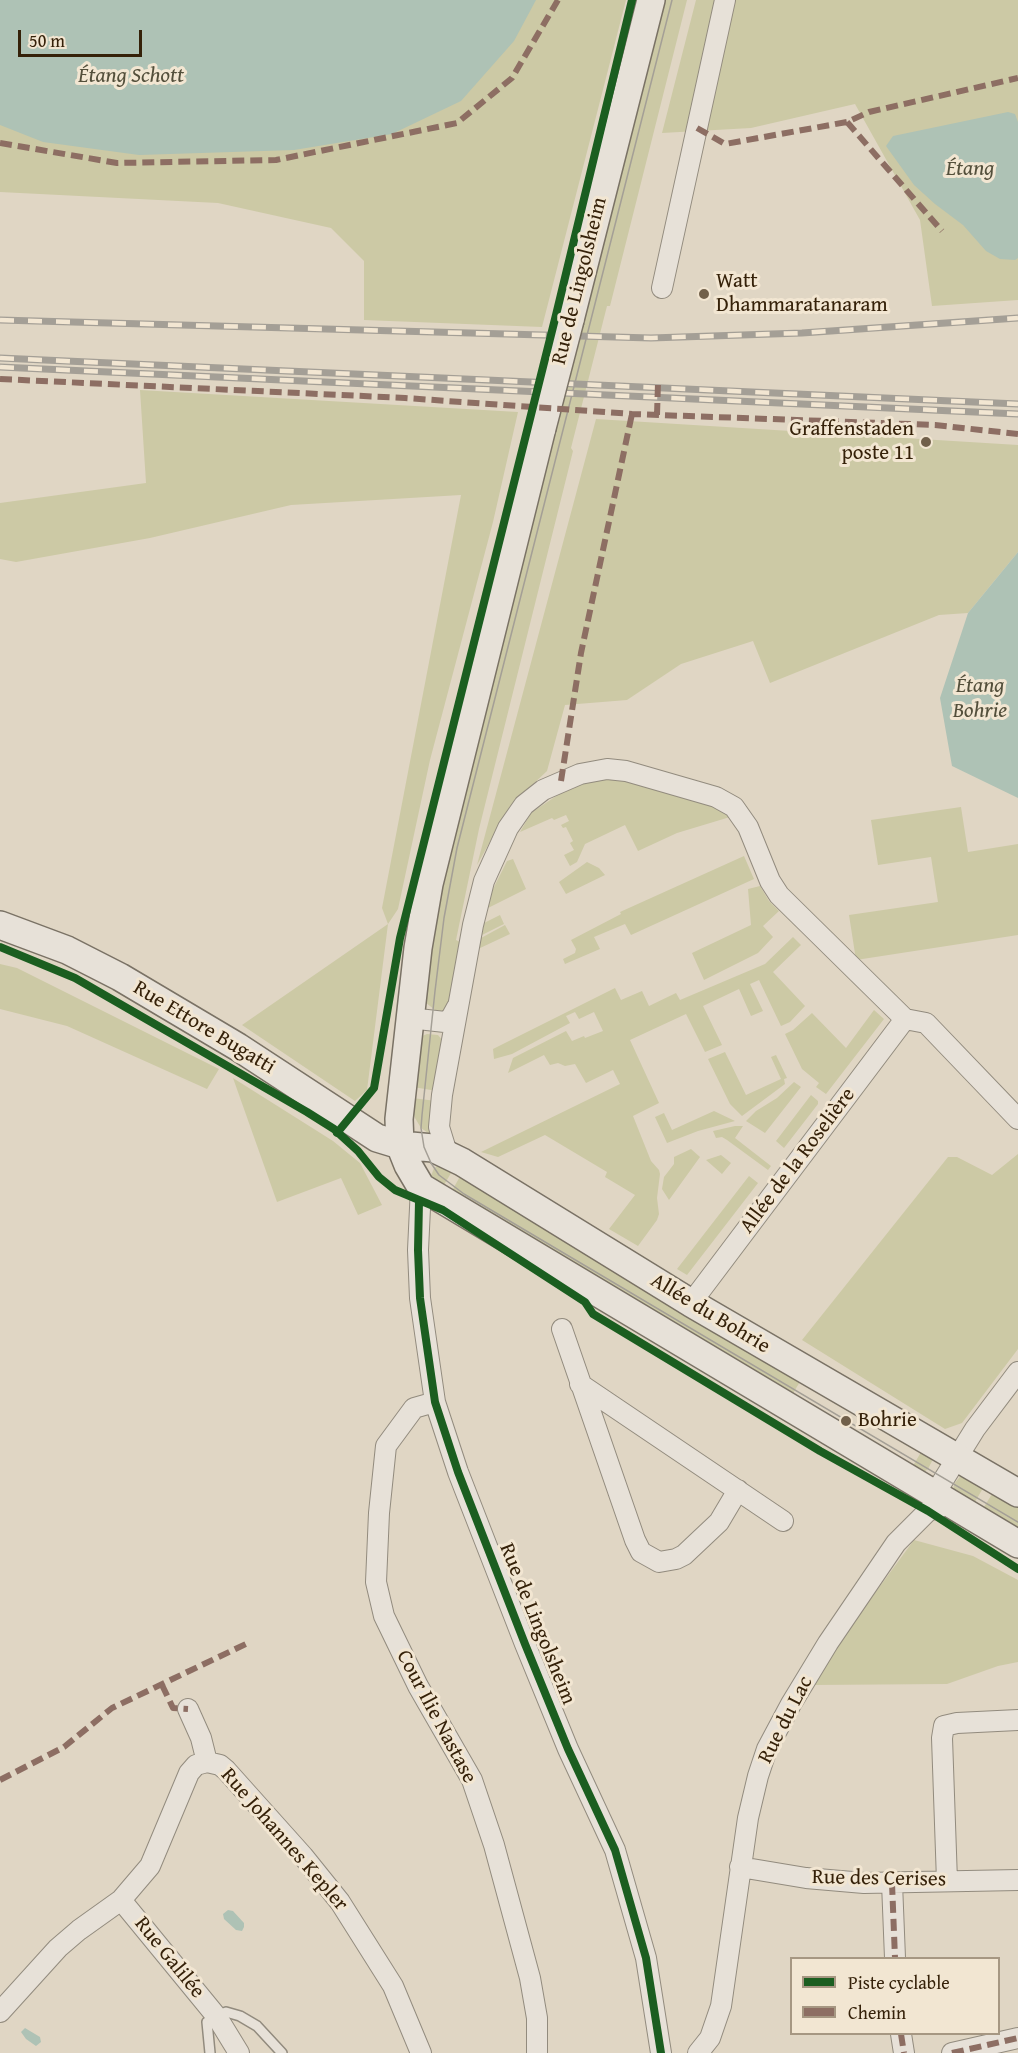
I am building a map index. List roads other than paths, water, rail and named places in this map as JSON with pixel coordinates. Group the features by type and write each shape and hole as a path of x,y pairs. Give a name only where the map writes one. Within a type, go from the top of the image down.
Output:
{"main road":[{"name":"Rue de Lingolsheim","path":"400,1144 399,1119 410,1018 418,948 429,884 651,0"},
{"name":"Rue Ettore Bugatti","path":"0,925 46,940 120,977 238,1047 376,1138 400,1144"},
{"name":"Allée du Bohrie","path":"400,1144 432,1148 447,1154 691,1303 1018,1493"},
{"path":"400,1144 408,1165 422,1187"},
{"name":"Allée du Bohrie","path":"422,1187 1018,1544"}],"street":[{"path":"662,288 725,0"},
{"path":"447,1154 440,1135 440,1118 458,1004 478,901 499,846 516,815 532,797 550,786 580,774 607,769 626,771 716,797 734,807 748,827 770,881 779,895 905,1019 926,1023 1018,1119"},
{"path":"410,1018 445,1022 451,1018 458,1004"},
{"name":"Allée de la Roselière","path":"691,1303 905,1019"},
{"name":"Rue de Lingolsheim","path":"422,1187 418,1250 420,1298 435,1402 458,1472 525,1644 568,1749 615,1850 646,1958 661,2053"},
{"path":"561,1329 635,1540 645,1556 658,1562 668,1562 684,1555 719,1522 738,1490"},
{"path":"942,1499 956,1457 1018,1372"},
{"path":"580,1384 783,1521"},
{"name":"Cour Ilie Nastase","path":"435,1402 414,1408 386,1446 379,1513 376,1582 384,1616 418,1686 472,1780 530,1978 537,2018 537,2053"},
{"name":"Rue du Lac","path":"698,2053 710,2038 721,2006 740,1867 758,1776 767,1749 828,1643 896,1543 942,1499"},
{"path":"0,2012 58,1948 121,1900 142,1877 155,1856 189,1773 196,1765 207,1762 201,1738 188,1709"},
{"path":"947,1881 942,1737 944,1726 957,1723 1018,1720"},
{"name":"Rue Johannes Kepler","path":"207,1762 220,1765 226,1770 303,1856 340,1902 393,1986 421,2053"},
{"name":"Rue des Cerises","path":"740,1867 824,1880 892,1883 1018,1880"},
{"path":"892,1883 895,1957"},
{"name":"Rue Galilée","path":"121,1900 217,2017 239,2053"},
{"path":"901,2035 904,2053"},
{"path":"952,2053 1018,2038"}],"lane":[{"name":"Rue Galilée","path":"210,2053 207,2022 226,2012 240,2016 257,2026 282,2053"}],"water":[{"name":"Étang Schott","path":"0,0 536,0 514,41 461,101 392,134 294,150 139,155 43,142 0,125"},
{"name":"Étang","path":"1008,112 1015,114 1018,122 1018,258 1015,260 1000,259 986,251 963,225 914,185 886,146 893,136"},
{"name":"Étang Bohrie","path":"1018,552 1018,798 952,766 940,698 968,613"},
{"path":"228,1910 233,1911 244,1923 242,1931 236,1930 224,1919 223,1914"},
{"path":"25,2028 40,2037 41,2042 36,2046 26,2039 21,2032"}],"tram line":[{"path":"672,0 457,848 444,918 435,991 421,1128 424,1147 439,1175 464,1194 1018,1522"}],"railway":[{"path":"0,320 651,338 802,333 1018,318"},
{"path":"0,358 1018,404"},
{"path":"0,367 1018,414"}],"place":[{"name":"Watt Dhammaratanaram","path":"704,294"},
{"name":"Graffenstaden poste 11","path":"926,442"},
{"name":"Bohrie","path":"846,1421"}]}
